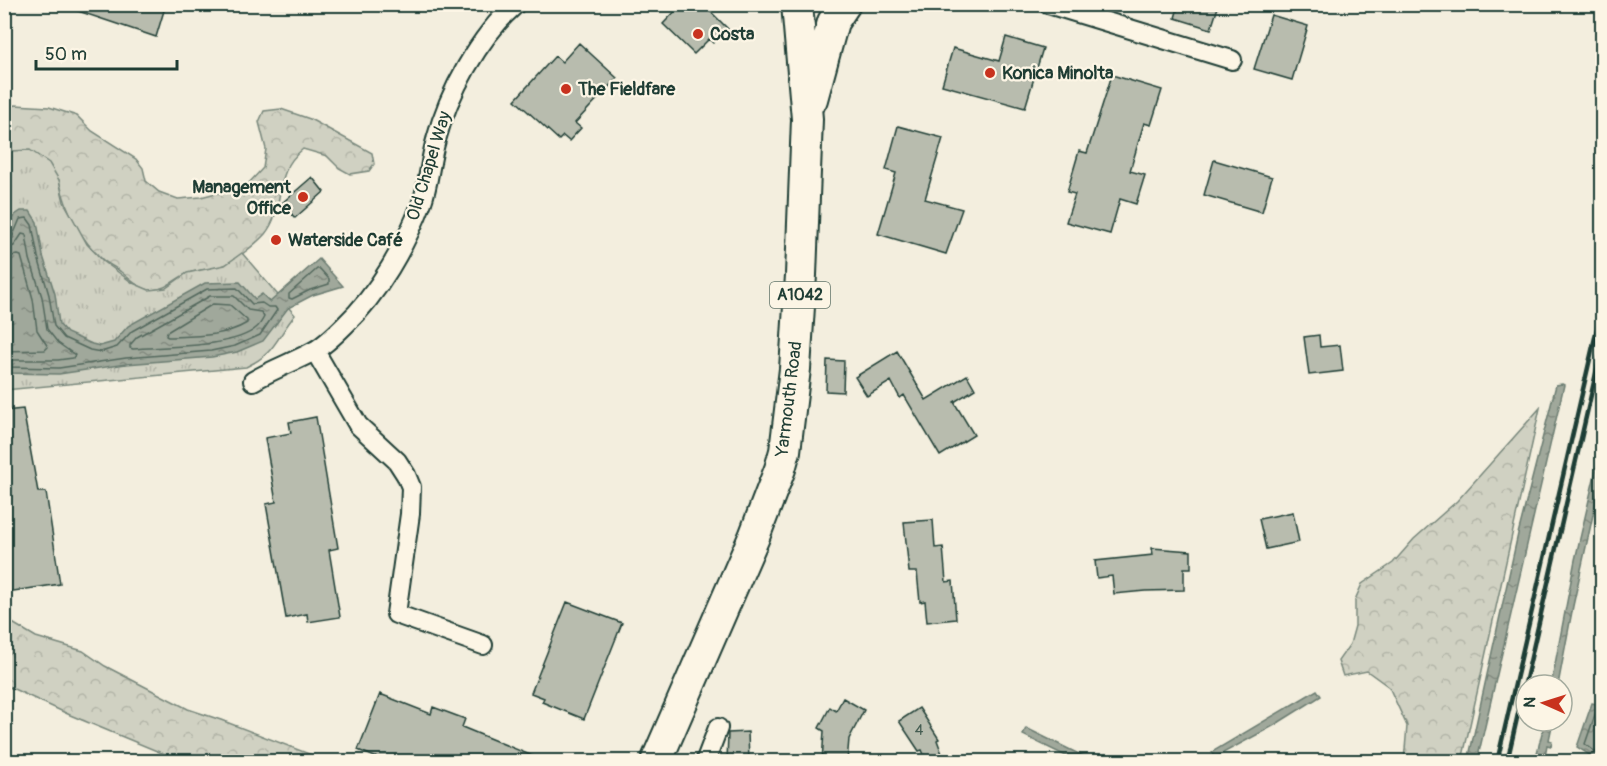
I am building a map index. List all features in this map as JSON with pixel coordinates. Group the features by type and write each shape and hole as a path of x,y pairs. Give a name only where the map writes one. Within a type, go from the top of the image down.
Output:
{"highway":[{"name":"Yarmouth Road","path":"656,762 754,537 780,469 784,451 798,334 807,119 797,4"},
{"name":"Yarmouth Road","path":"807,119 833,22 845,4"}],"street":[{"name":"Old Chapel Way","path":"253,381 273,369 315,351 346,325 360,309 400,250 422,201 436,140 450,97 476,51 516,4"},
{"path":"1048,4 1232,60"},
{"path":"315,351 358,425 397,461 411,488 411,507 396,614 483,645"},
{"path":"705,762 718,728"}],"green space":[{"path":"15,105 49,107 77,116 92,131 136,159 143,168 146,181 159,192 178,199 201,197 247,185 263,168 266,149 259,122 264,111 281,109 310,119 372,153 374,164 369,171 350,174 339,168 327,156 303,149 287,169 272,224 257,242 225,265 189,273 163,288 148,290 135,284 94,251 80,233 70,213 59,180 12,151 5,153 5,108"},
{"path":"30,150 49,163 59,180 64,202 87,244 103,261 133,283 149,290 166,288 187,273 225,265 242,253 295,315 274,345 263,357 246,367 5,390 4,153"},
{"path":"1540,408 1462,761 1404,761 1407,726 1389,687 1367,671 1343,676 1338,661 1350,644 1355,626 1355,600 1362,584 1393,563 1414,539 1457,501"},
{"path":"4,618 36,637 83,651 105,666 188,709 327,761 181,761 70,715 5,685"}],"water":[{"path":"21,211 30,211 37,222 43,256 55,294 59,324 67,333 100,346 114,342 128,326 205,283 240,282 255,299 262,294 270,302 319,259 343,286 313,295 288,308 263,341 237,352 212,357 126,364 59,374 5,373 5,243 15,215"},
{"path":"1556,385 1564,385 1477,761 1468,761 1518,534"},
{"path":"1602,444 1602,474 1560,673 1553,673 1575,560"},
{"path":"1317,690 1321,696 1273,726 1214,758 1212,752"},
{"path":"1592,703 1602,705 1602,761 1577,747"},
{"path":"1026,728 1093,761 1076,761 1023,735"},
{"path":"1542,733 1550,733 1551,746 1547,745 1544,761 1535,761"}],"building":[{"path":"66,4 166,4 156,37 66,7"},
{"name":"Costa","path":"682,4 703,4 728,29 713,43 709,39 694,54 663,24"},
{"path":"1179,4 1219,4 1211,29 1175,18"},
{"path":"1271,15 1308,26 1292,80 1254,69"},
{"name":"Konica Minolta","path":"1006,37 1043,48 1025,108 942,85 953,48 999,61"},
{"name":"The Fieldfare","path":"579,43 617,78 575,123 581,128 569,141 563,136 559,140 515,100 555,56 562,62"},
{"path":"1112,75 1162,90 1151,125 1144,123 1130,171 1145,175 1136,204 1120,199 1110,234 1066,222 1075,194 1067,192 1079,151 1087,153"},
{"path":"898,126 943,138 925,199 962,209 946,254 878,234 896,173 886,170"},
{"path":"1214,160 1272,177 1262,212 1204,195"},
{"name":"Management Office","path":"312,177 324,192 295,218 282,203"},
{"path":"1319,335 1320,347 1340,345 1343,371 1309,375 1304,337"},
{"path":"897,351 926,400 967,375 975,389 954,402 974,435 940,456 904,395 900,398 891,381 867,396 855,377"},
{"path":"827,360 844,361 843,392 826,391"},
{"path":"23,409 38,492 46,492 60,584 7,592 4,573 4,411"},
{"path":"316,417 338,548 329,550 340,617 308,622 307,614 286,618 266,504 276,502 265,438 291,433 289,422"},
{"path":"1293,512 1299,542 1266,549 1259,519"},
{"path":"933,520 935,548 943,547 946,582 953,581 956,619 927,622 925,601 920,602 917,572 909,572 904,522"},
{"path":"1152,548 1191,551 1191,568 1184,568 1184,590 1114,594 1112,576 1097,578 1095,561 1153,555"},
{"path":"567,602 622,623 584,719 542,702 544,698 531,693"},
{"path":"380,694 431,714 433,707 465,719 462,727 547,762 387,762 358,750"},
{"path":"843,698 864,710 849,739 847,762 822,762 824,731 819,728 830,707 836,711"},
{"path":"919,708 939,739 937,740 945,762 927,762 922,750 919,751 899,721"},
{"path":"748,732 749,762 727,762 728,733"}],"railway":[{"path":"1497,762 1602,307"},
{"path":"1507,762 1602,347"}],"place":[{"name":"Costa","path":"698,34"},
{"name":"Konica Minolta","path":"990,73"},
{"name":"The Fieldfare","path":"566,89"},
{"name":"Management Office","path":"303,197"},
{"name":"Waterside Café","path":"276,240"}]}
